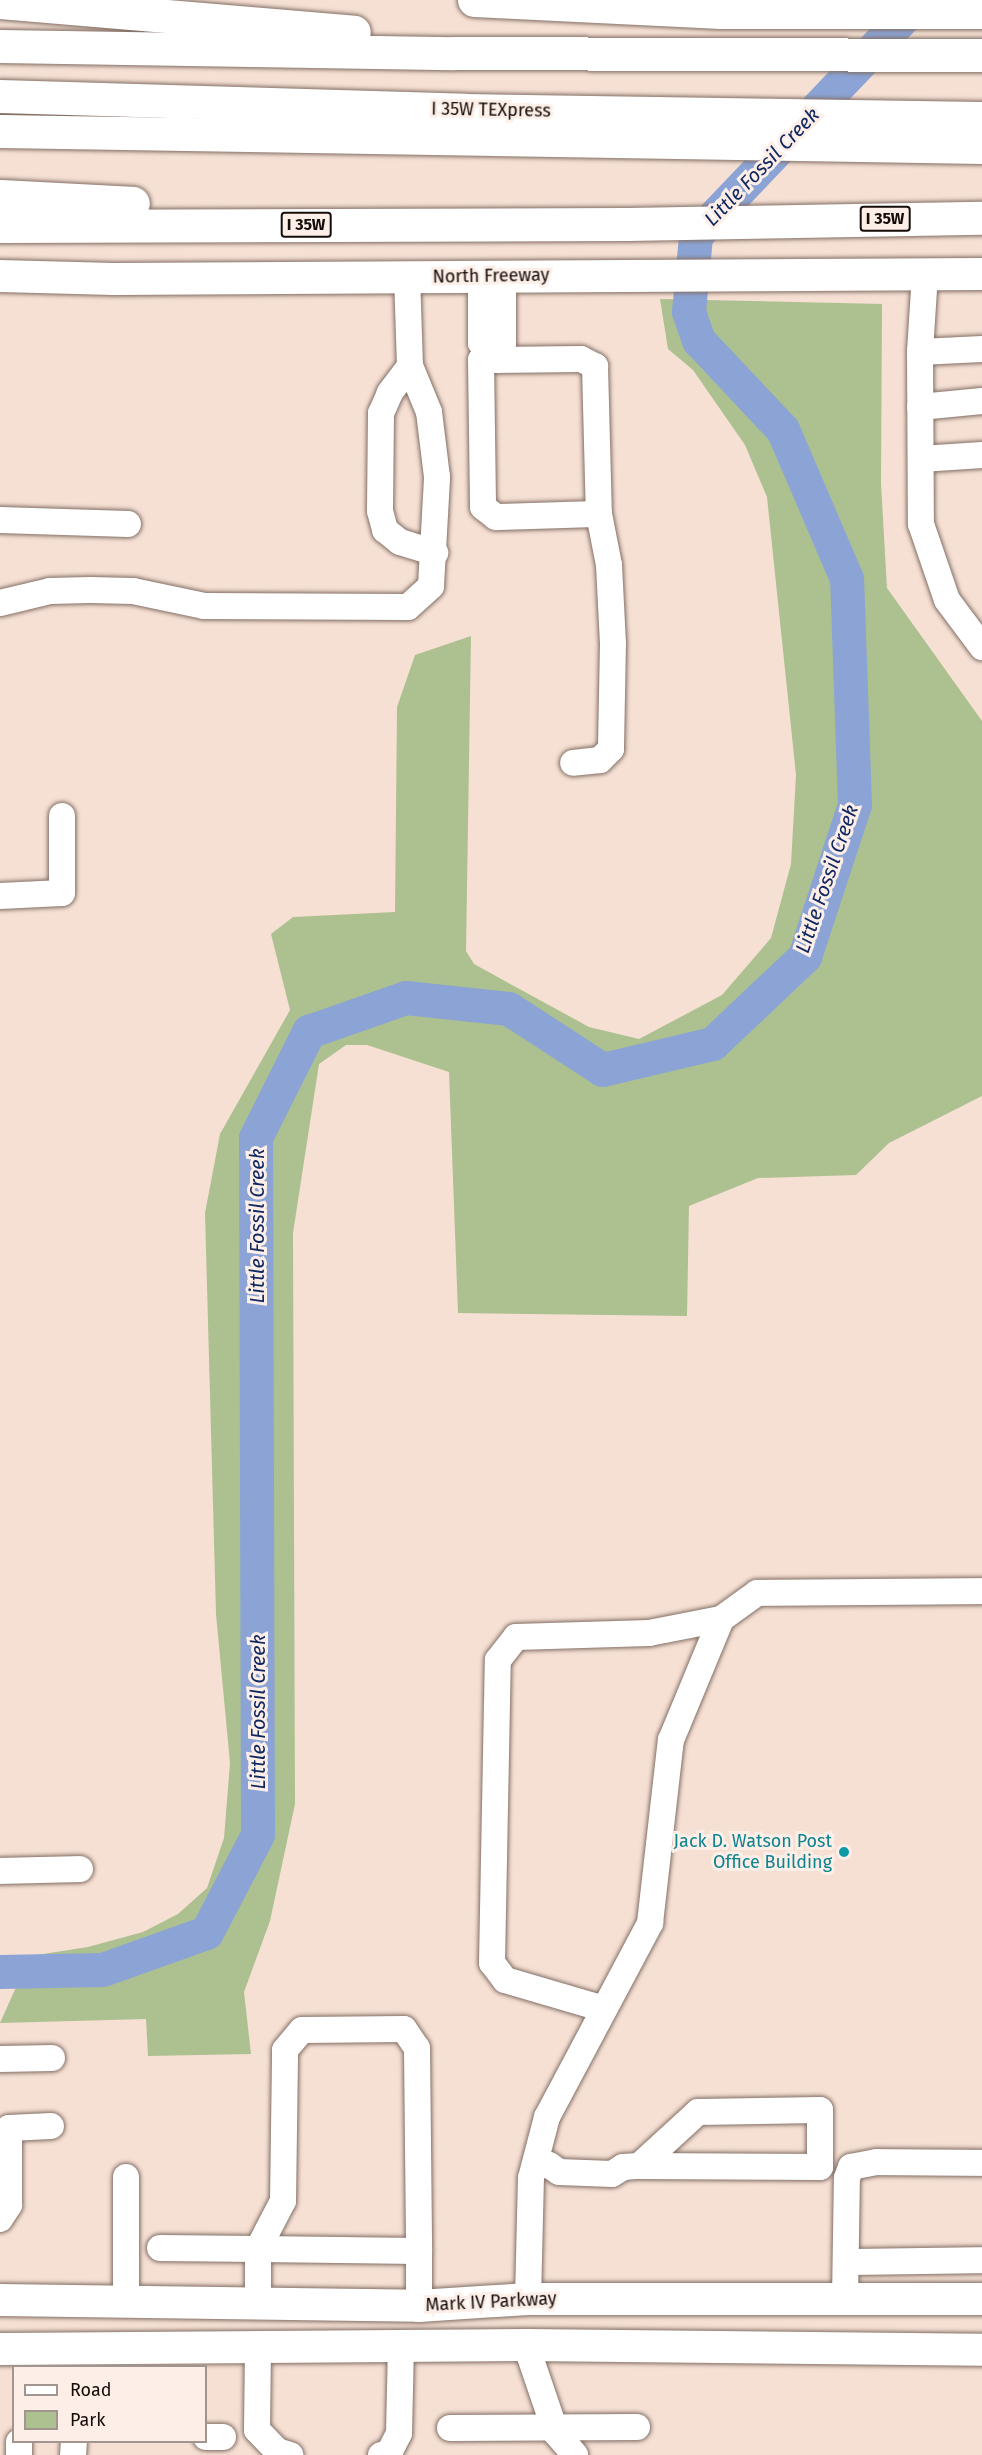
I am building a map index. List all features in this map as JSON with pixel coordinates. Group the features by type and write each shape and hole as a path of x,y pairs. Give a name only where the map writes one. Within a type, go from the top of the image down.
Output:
{"highway":[{"path":"474,0 722,12 982,12"},
{"path":"0,2 415,36 454,53"},
{"path":"0,45 454,53 969,55"},
{"name":"I 35W TEXpress","path":"0,96 982,118"},
{"path":"0,144 15,131"},
{"name":"I 35W TEXpress","path":"15,131 982,147"},
{"path":"0,196 94,203 582,206 619,224"},
{"name":"I 35W","path":"0,226 619,224 982,218"}],"main road":[{"name":"North Freeway","path":"0,276 114,279 741,273 982,274"},
{"name":"Mark IV Parkway","path":"0,2300 419,2306 528,2299 982,2300"},
{"path":"526,2345 528,2299"},
{"path":"258,2305 258,2347"},
{"path":"0,2349 77,2358 258,2347 526,2345 982,2350"}],"lane":[{"path":"925,274 920,352 921,524 947,600 982,647"},
{"path":"0,603 50,591 90,590 133,591 204,606 408,607 431,586 435,553 437,477 429,412 410,366 407,277"},
{"path":"492,277 482,342 494,351 581,359 595,366 599,514 610,587 611,749 600,760 573,763"},
{"path":"920,352 982,349"},
{"path":"494,351 481,360 483,507 496,517 599,514"},
{"path":"410,366 390,393 381,413 381,511 386,530 400,542 435,553"},
{"path":"920,407 982,401"},
{"path":"921,459 982,455"},
{"path":"0,520 128,524"},
{"path":"0,896 62,894 62,816"},
{"path":"604,2009 505,1980 492,1964 498,1660 516,1637 649,1633 722,1619 757,1593 982,1591"},
{"path":"528,2299 547,2117 650,1923 671,1740 722,1619"},
{"path":"0,1871 80,1869"},
{"path":"258,2305 258,2249 283,2201 285,2050 302,2031 404,2030 417,2048 419,2306"},
{"path":"0,2059 52,2058"},
{"path":"542,2165 559,2158 612,2158 631,2166 662,2179 693,2180 711,2166 820,2167 820,2110 698,2112 631,2166"},
{"path":"0,2219 9,2205 4,2128 51,2126"},
{"path":"845,2299 847,2178 851,2167 877,2162 982,2163"},
{"path":"126,2177 126,2302"},
{"path":"160,2248 419,2251"},
{"path":"846,2262 982,2260"},
{"path":"526,2345 553,2425 575,2455"},
{"path":"381,2455 389,2453 399,2433 401,2346"},
{"path":"258,2347 257,2430 277,2451 290,2455"},
{"path":"450,2428 553,2425 637,2427"}],"green space":[{"path":"660,299 882,304 881,484 887,588 982,721 982,1096 889,1143 856,1175 758,1178 689,1206 687,1316 458,1313 449,1072 367,1045 346,1045 319,1064 293,1233 295,1804 270,1921 244,1992 251,2054 148,2056 146,2019 0,2023 30,1956 88,1947 143,1932 178,1914 207,1888 224,1838 230,1763 216,1614 205,1213 220,1134 290,1010 271,934 293,917 395,912 397,707 415,655 471,636 466,951 474,964 589,1027 639,1039 722,995 771,938 791,864 796,775 767,497 745,445 693,370 668,349"}],"waterway":[{"name":"Little Fossil Creek","path":"0,1972 103,1970 207,1933 258,1835 256,1138 309,1032 406,998 509,1009 603,1070 713,1044 805,957 855,805 847,579 783,430 699,341 689,312 696,236 921,0"}],"place":[{"name":"Jack D. Watson Post Office Building","path":"844,1852"}]}
